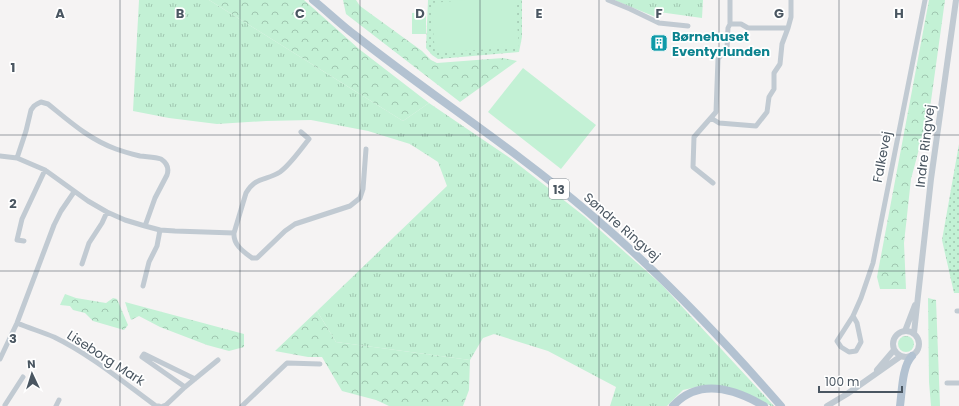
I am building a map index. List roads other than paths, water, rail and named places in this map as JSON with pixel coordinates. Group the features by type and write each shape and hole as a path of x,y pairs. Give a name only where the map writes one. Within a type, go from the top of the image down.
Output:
{"main road":[{"name":"Søndre Ringvej","path":"313,0 356,36 514,153 588,212 643,261 700,316 782,406"},
{"path":"900,406 905,372 908,362 912,356"},
{"path":"673,406 691,392 712,388 729,391 764,406"}],"street":[{"path":"608,0 659,22 688,26"},
{"path":"713,183 693,167 694,137 716,112 718,59 727,48 728,28 730,24 730,0"},
{"path":"711,118 719,123 756,126 767,112 769,97 774,89 774,73 780,64 782,44 791,17 791,0"},
{"name":"Falkevej","path":"852,316 857,323 861,342 856,351 849,352 841,348 837,340 861,298 873,263 925,0"},
{"name":"Indre Ringvej","path":"914,333 935,149 956,0"},
{"path":"730,24 741,24 748,28 788,28"},
{"path":"17,158 31,110 34,106 41,102 48,104 99,142 139,156 162,160 168,166 167,175 155,198 145,226"},
{"path":"301,132 309,139 285,167 280,172 254,183 246,192 233,238 236,244 252,258 257,258 295,224 350,206 360,198 366,149"},
{"path":"0,156 17,158 45,170 88,201 125,220 160,230 234,233"},
{"path":"24,241 17,240 22,219 45,170"},
{"path":"0,359 2,350 17,323 54,225 61,211 74,192"},
{"path":"82,264 89,242 107,212"},
{"path":"143,286 149,262 157,246 160,230"},
{"name":"Indre Ringvej","path":"905,331 918,296"},
{"name":"Liseborg Mark","path":"17,323 53,337 79,351 104,367 156,406 159,406"},
{"path":"905,331 914,333 917,336 919,343 918,351 912,356 901,356 894,350 894,337 905,331"},
{"path":"874,374 894,350"},
{"name":"Liseborg Mark","path":"185,387 142,357 144,354 195,380"},
{"path":"828,406 901,356"},
{"path":"163,406 218,360"},
{"path":"242,406 287,363 320,364"},
{"path":"4,405 23,376"},
{"path":"947,383 959,383"},
{"path":"56,406 59,400"}],"place":[{"name":"Børnehuset Eventyrlunden","path":"659,43"}]}
